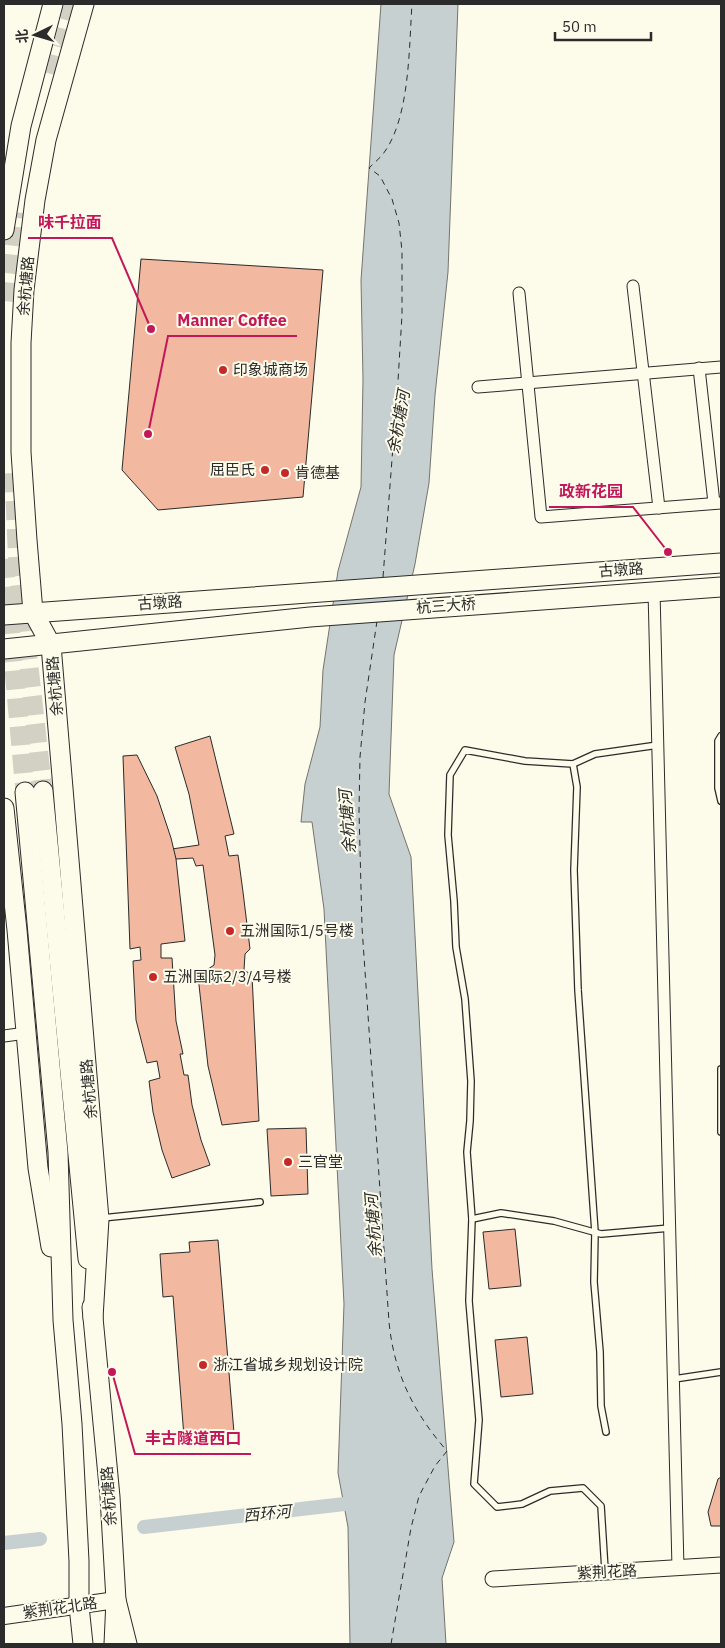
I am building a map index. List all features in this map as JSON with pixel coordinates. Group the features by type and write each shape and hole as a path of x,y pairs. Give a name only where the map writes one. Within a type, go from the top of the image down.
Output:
{"main road":[{"path":"4,230 21,126 53,4"},
{"name":"余杭塘路","path":"84,4 46,140 36,200 24,290 21,343 21,452 33,612 51,645 100,1219 93,1318"},
{"name":"古墩路","path":"581,573 721,563"},
{"name":"杭三大桥","path":"317,591 581,573"},
{"name":"古墩路","path":"583,596 721,587"},
{"name":"古墩路","path":"4,615 317,591"},
{"name":"杭三大桥","path":"310,617 583,596"},
{"name":"古墩路","path":"4,649 310,617"},
{"name":"余杭塘路","path":"83,1644 79,1606 72,1424 63,1320 58,1152 34,791 104,1423 116,1600 114,1644"},
{"name":"余杭塘路","path":"4,808 38,1168 63,1320"},
{"path":"116,1600 127,1644"},
{"name":"紫荆花北路","path":"4,1616 116,1600"}],"street":[{"path":"633,286 659,508"},
{"path":"519,293 541,517 718,503 699,368"},
{"path":"478,387 721,367"},
{"path":"654,591 678,1568"},
{"path":"4,1036 26,1033"},
{"name":"紫荆花路","path":"493,1579 721,1566"}],"lane":[{"path":"721,736 718,741 718,788 721,801"},
{"path":"605,1572 601,1506 583,1488 550,1491 522,1504 497,1507 474,1484 479,1420 469,1301 472,1219 467,1152 471,1081 465,999 456,947 448,834 450,775 465,750 525,761 574,764 595,754 658,745"},
{"path":"574,764 577,787 574,870 578,990 595,1232 594,1282 600,1352 600,1406 606,1432"},
{"path":"721,1069 721,1132"},
{"path":"100,1219 260,1202"},
{"path":"472,1219 501,1213 554,1221 601,1234 670,1228"},
{"path":"674,1379 721,1372"}],"water":[{"name":"余杭塘河","path":"381,4 458,4 448,272 435,395 429,483 415,564 394,655 389,794 411,857 432,1269 454,1542 442,1578 446,1644 350,1644 348,1527 338,1473 344,1304 324,909 312,822 301,822 305,784 320,727 323,670 338,571 361,487 363,379 361,280"}],"building":[{"name":"印象城商场","path":"141,259 323,270 303,497 158,510 122,470"},
{"name":"五洲国际1/5号楼","path":"210,736 234,834 225,836 229,856 238,855 243,892 250,949 245,954 244,970 252,975 259,1121 222,1125 208,1066 198,976 214,965 215,955 203,865 196,866 193,858 176,859 172,849 199,845 189,794 175,747"},
{"name":"五洲国际2/3/4号楼","path":"137,755 157,796 176,859 185,941 161,944 161,958 172,958 176,1021 183,1054 180,1054 184,1075 188,1075 192,1105 210,1165 172,1178 162,1150 153,1112 149,1081 160,1078 157,1061 147,1063 136,1020 133,961 141,960 140,947 130,949 123,756"},
{"name":"三官堂","path":"306,1128 308,1194 271,1196 267,1129"},
{"path":"515,1229 521,1286 489,1289 483,1232"},
{"name":"浙江省城乡规划设计院","path":"218,1240 234,1433 184,1437 173,1296 163,1297 160,1254 190,1252 189,1242"},
{"path":"527,1337 533,1394 501,1397 495,1340"},
{"path":"721,1477 721,1526 711,1526 708,1512 718,1479"}],"waterway":[{"name":"西环河","path":"144,1527 362,1502"},
{"name":"西环河","path":"4,1543 40,1539"}],"ferry route":[{"path":"383,577 402,315 402,251 399,223 392,199 380,176 369,168 383,154 392,139 398,122 409,61 412,4"},
{"path":"377,621 365,702 360,757 359,811 362,927 389,1322 395,1358 407,1391 424,1422 447,1451 435,1466 419,1496 411,1528 391,1644"}],"tunnel":[{"path":"55,75 74,4"},
{"path":"4,301 14,212"},
{"path":"14,473 18,570 43,791"},
{"path":"4,559 25,792"}],"place":[{"name":"味千拉面","path":"151,329"},
{"name":"印象城商场","path":"223,370"},
{"name":"Manner Coffee","path":"148,434"},
{"name":"屈臣氏","path":"265,470"},
{"name":"肯德基","path":"285,473"},
{"name":"政新花园","path":"668,552"},
{"name":"五洲国际1/5号楼","path":"230,931"},
{"name":"五洲国际2/3/4号楼","path":"153,977"},
{"name":"三官堂","path":"288,1162"},
{"name":"浙江省城乡规划设计院","path":"203,1365"},
{"name":"丰古隧道西口","path":"112,1372"}]}
